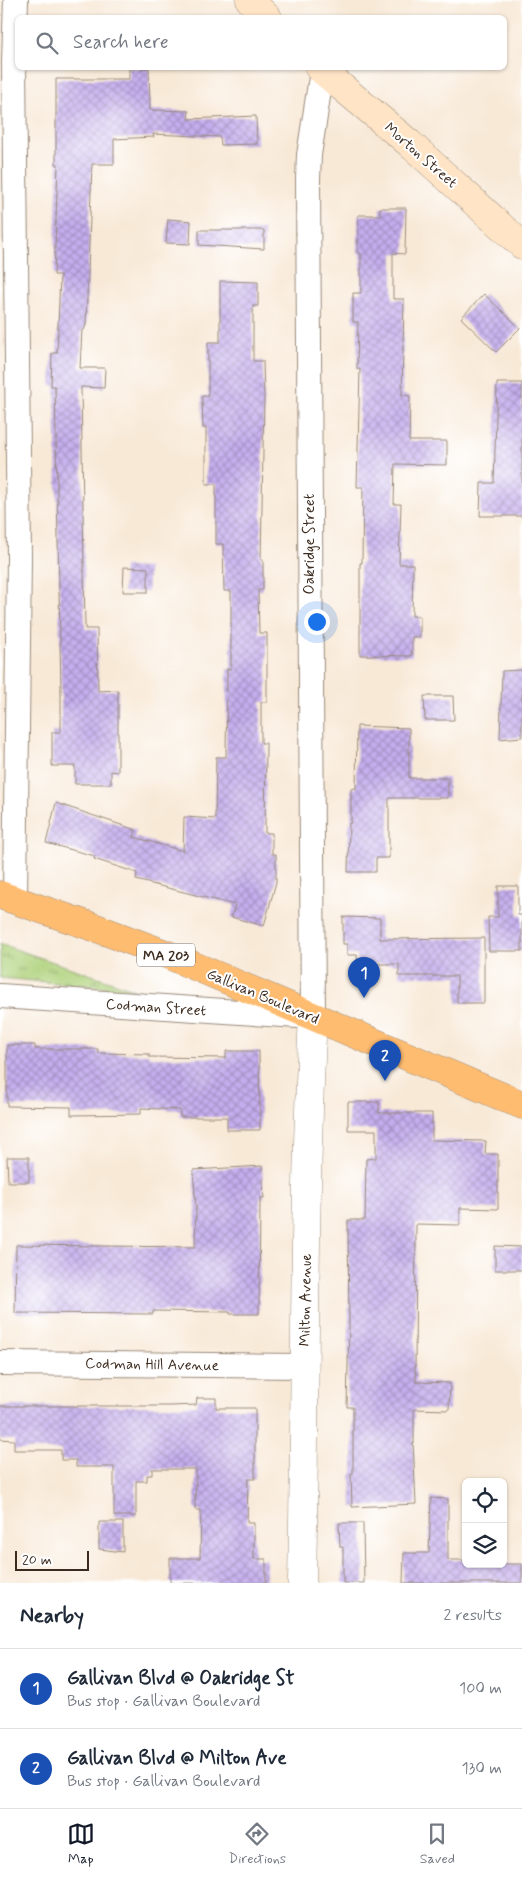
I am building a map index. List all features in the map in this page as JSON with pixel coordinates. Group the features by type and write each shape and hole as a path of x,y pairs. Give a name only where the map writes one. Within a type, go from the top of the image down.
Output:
{"highway":[{"name":"Gallivan Boulevard","path":"8,897 150,948 522,1105"}],"main road":[{"path":"250,0 265,15"},
{"name":"Morton Street","path":"321,70 410,144 522,245"}],"street":[{"path":"16,0 16,15"},
{"path":"8,897 19,558 15,31"},
{"name":"Oakridge Street","path":"313,1017 308,179 309,155 320,70"},
{"name":"Codman Street","path":"0,996 313,1017"},
{"name":"Milton Avenue","path":"302,1583 305,1452 306,1180 313,1017"},
{"name":"Codman Hill Avenue","path":"0,1363 304,1366"}],"green space":[{"path":"0,944 136,990 0,978"}],"building":[{"path":"129,70 149,70 150,110 189,111 188,119 256,116 257,144 221,145 220,137 153,134 154,137 114,139 114,164 92,164 86,325 84,330 82,330 80,368 105,368 104,388 81,387 85,629 97,629 98,691 118,690 118,772 111,771 111,784 75,784 75,766 52,766 52,732 61,732 55,386 51,386 52,353 57,353 60,275 54,275 58,164 56,164 56,79 129,79"},
{"path":"380,208 406,208 405,254 393,253 393,299 404,299 402,395 410,396 409,441 447,441 447,465 395,464 394,504 401,504 399,564 413,564 412,616 420,616 420,637 412,637 412,656 360,655 360,563 362,563 363,487 357,487 360,369 357,369 358,322 353,322 353,293 361,293 361,253 358,253 358,215 380,215"},
{"path":"168,219 191,221 190,244 166,243"},
{"path":"199,230 264,230 264,249 199,245"},
{"path":"220,281 258,282 258,306 253,306 253,361 263,361 264,396 261,560 263,560 263,590 258,590 259,633 267,633 267,702 261,702 261,743 266,743 265,833 272,833 272,854 276,854 276,882 264,926 231,917 235,905 136,880 137,873 94,859 95,856 46,843 56,803 136,830 134,837 183,851 184,817 215,819 216,757 226,757 227,669 231,669 231,591 224,591 223,544 216,544 216,484 206,484 206,428 203,428 202,396 208,396 208,342 220,342"},
{"path":"484,294 520,328 496,352 461,318"},
{"path":"497,383 522,383 522,516 480,516 481,483 494,483"},
{"path":"124,567 148,568 148,592 123,592"},
{"path":"522,670 522,737 500,739 502,671"},
{"path":"424,696 453,696 454,720 425,720"},
{"path":"357,726 409,728 409,778 448,778 448,798 389,798 389,858 376,858 376,872 348,872 351,789 356,788"},
{"path":"498,886 518,886 518,915 522,915 522,951 489,951 488,917 498,917"},
{"path":"343,917 380,918 380,939 484,938 484,1003 457,1003 457,976 399,976 399,964 358,964 357,955 347,955 347,944 343,944"},
{"path":"7,1045 35,1045 35,1049 98,1049 98,1053 149,1054 149,1057 226,1058 226,1051 259,1051 260,1130 227,1130 227,1117 180,1117 180,1110 141,1108 141,1114 71,1115 71,1107 7,1106"},
{"path":"348,1102 379,1102 379,1113 432,1113 432,1140 486,1141 485,1154 498,1154 498,1209 460,1208 460,1225 416,1224 416,1382 450,1383 449,1410 414,1409 413,1443 416,1504 352,1507 353,1407 347,1407 349,1326 348,1220 365,1220 366,1159 376,1158 376,1130 348,1130"},
{"path":"7,1157 29,1157 29,1182 8,1182"},
{"path":"262,1166 264,1198 260,1198 259,1314 153,1311 153,1314 15,1313 16,1245 195,1247 196,1207 193,1170"},
{"path":"495,1246 522,1247 522,1270 495,1270"},
{"path":"197,1398 216,1398 216,1408 255,1408 255,1479 248,1479 247,1523 254,1523 254,1559 266,1559 266,1583 170,1583 170,1558 200,1558 201,1510 195,1510 196,1469 152,1469 152,1475 147,1475 147,1481 136,1481 136,1516 114,1516 114,1467 76,1467 76,1460 61,1460 61,1450 14,1450 14,1440 0,1439 0,1406 196,1405"},
{"path":"431,1498 448,1499 448,1560 462,1560 462,1568 507,1568 507,1564 522,1564 522,1583 403,1583 404,1553 429,1553"},
{"path":"99,1522 123,1522 123,1552 99,1549"},
{"path":"339,1523 363,1523 364,1583 343,1583 343,1547 340,1547"}],"place":[{"name":"Gallivan Blvd @ Oakridge St","path":"364,998"},
{"name":"Gallivan Blvd @ Milton Ave","path":"385,1081"}]}
